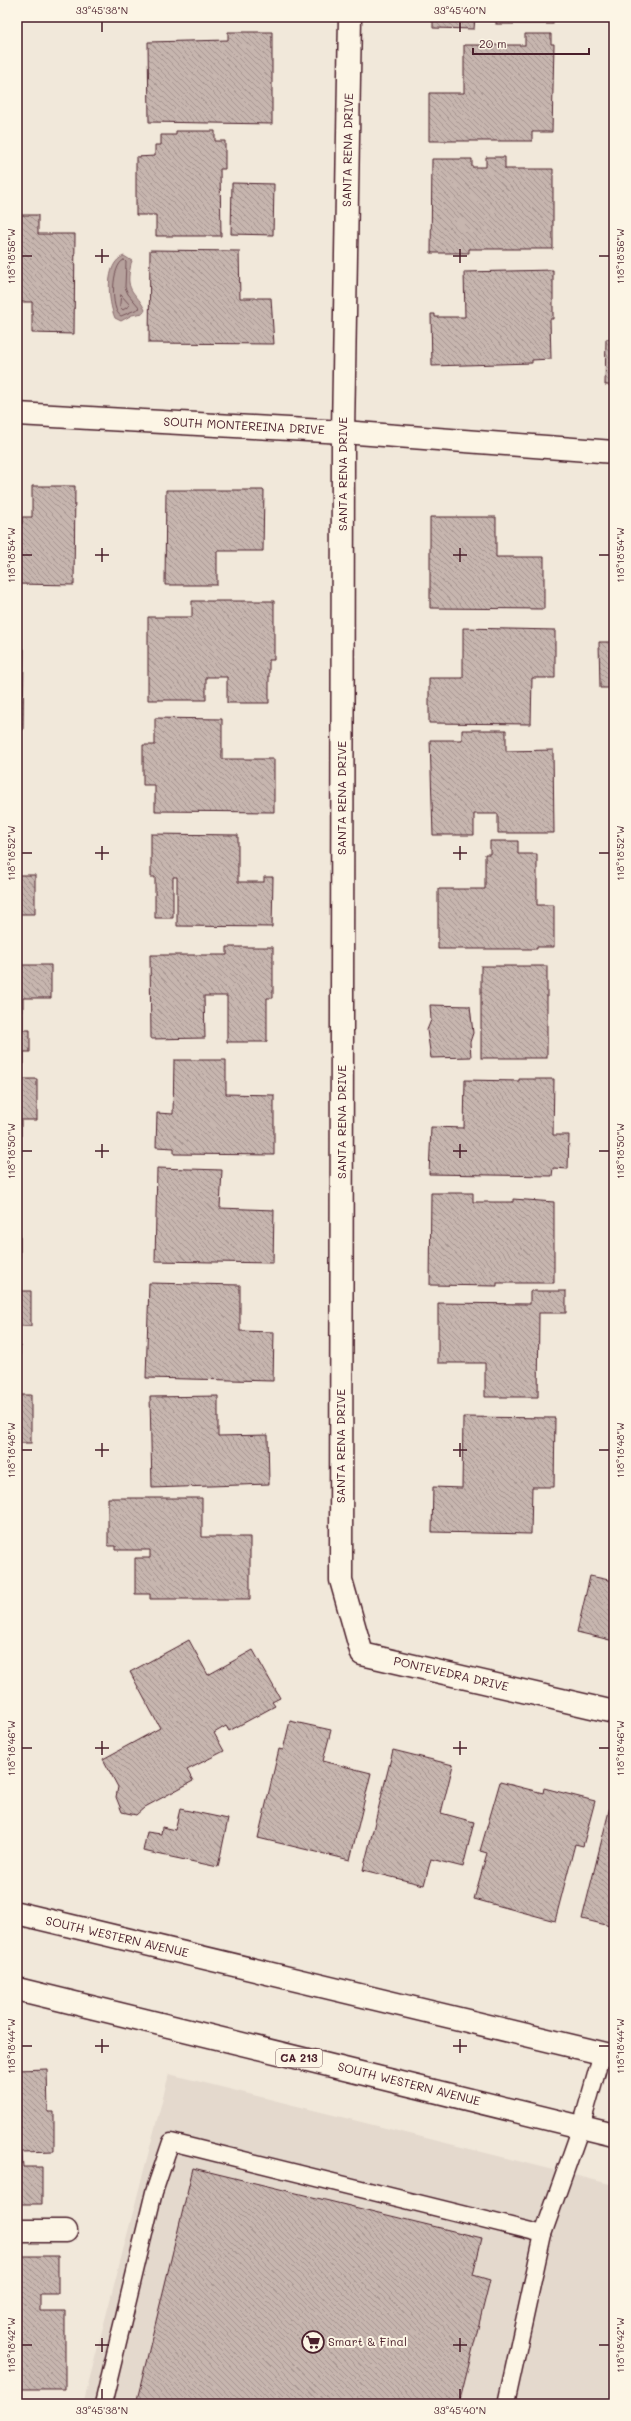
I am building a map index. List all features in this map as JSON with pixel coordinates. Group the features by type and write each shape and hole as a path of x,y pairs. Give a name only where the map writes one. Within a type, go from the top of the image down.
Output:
{"street":[{"name":"SANTA RENA DRIVE","path":"341,1580 343,432 350,17"},
{"name":"SOUTH MONTEREINA DRIVE","path":"17,414 343,432 614,452"},
{"name":"PONTEVEDRA DRIVE","path":"341,1580 362,1654 614,1712"},
{"name":"SOUTH WESTERN AVENUE","path":"17,1913 608,2055"},
{"name":"SOUTH WESTERN AVENUE","path":"17,1989 614,2135"},
{"path":"17,2231 66,2231"}],"lane":[{"path":"506,2404 543,2234 608,2055"},
{"path":"103,2404 154,2192 171,2142 543,2234"}],"shaded area":[{"path":"169,2074 614,2185 614,2404 83,2404"}],"water":[{"path":"124,256 132,261 129,277 130,288 145,310 143,313 132,315 121,321 115,318 109,293 109,284 113,266"}],"building":[{"path":"154,17 274,17 274,18"},
{"path":"433,17 475,17 474,29 433,28"},
{"path":"496,17 553,17 553,24 496,24"},
{"path":"228,32 272,32 272,124 149,122 148,42 228,40"},
{"path":"525,34 551,34 551,44 554,44 552,132 532,132 532,141 429,141 429,93 464,93 464,45 525,45"},
{"path":"176,131 215,131 215,141 225,141 225,169 220,169 221,236 156,236 156,215 136,215 136,157 155,156 155,145 161,145 161,135 176,135"},
{"path":"486,157 505,157 505,169 553,169 553,249 469,249 469,253 431,253 432,159 472,159 472,167 486,167"},
{"path":"232,183 274,184 273,235 231,234"},
{"path":"17,215 38,215 38,234 75,234 74,334 32,333 32,302 20,302 20,296 17,296"},
{"path":"150,250 239,251 240,298 271,298 274,344 149,343"},
{"path":"553,270 553,319 550,319 551,359 532,360 532,363 432,366 431,314 435,314 435,317 465,317 464,272"},
{"path":"606,339 614,339 614,385 605,385"},
{"path":"32,486 75,486 74,585 17,584 17,524 22,524 22,517 32,517"},
{"path":"166,490 264,490 263,551 217,551 217,585 165,585"},
{"path":"430,517 496,517 496,557 544,557 544,609 430,608"},
{"path":"192,601 274,601 274,660 269,660 269,703 227,703 227,677 206,677 206,700 148,700 148,617 192,617"},
{"path":"463,628 555,630 555,678 532,678 531,724 429,723 429,678 463,678"},
{"path":"599,642 614,642 614,688 600,688"},
{"path":"17,648 24,649 23,730 17,730"},
{"path":"155,718 222,719 222,759 274,759 274,812 155,811 155,785 143,785 143,745 155,745"},
{"path":"462,730 506,730 506,751 553,750 554,833 498,833 498,814 474,814 474,835 433,835 430,740 462,740"},
{"path":"151,834 238,835 238,882 264,882 264,877 273,877 272,927 177,926 177,877 173,877 173,918 155,918 155,877 151,877"},
{"path":"490,841 518,841 518,854 537,854 537,905 554,905 554,947 537,947 537,949 438,949 438,889 485,889 485,854 490,854"},
{"path":"17,875 35,875 35,914 18,914 18,953"},
{"path":"227,947 273,947 273,998 267,998 267,1042 227,1042 227,996 204,996 205,1038 151,1039 150,955 227,955"},
{"path":"17,965 51,965 51,998 23,998 23,1030 30,1030 30,1052 24,1052 24,1064 17,1064"},
{"path":"481,966 547,966 547,1058 481,1058"},
{"path":"430,1005 470,1006 473,1033 470,1042 471,1057 431,1058 427,1030 431,1020"},
{"path":"174,1060 226,1060 226,1094 274,1095 274,1155 174,1154 174,1148 156,1147 157,1113 173,1114"},
{"path":"17,1076 22,1076 22,1079 37,1079 37,1120 21,1120 21,1157 17,1157"},
{"path":"519,1079 554,1079 553,1135 569,1135 568,1169 553,1168 552,1176 429,1174 431,1127 464,1128 465,1080 519,1081"},
{"path":"157,1168 222,1170 220,1208 274,1210 273,1263 155,1261"},
{"path":"431,1193 473,1193 473,1202 513,1202 513,1199 554,1202 554,1283 497,1283 497,1286 430,1285"},
{"path":"17,1235 20,1235 20,1257 17,1257"},
{"path":"149,1283 240,1285 240,1331 274,1332 273,1381 146,1378"},
{"path":"17,1285 20,1285 20,1291 31,1291 31,1326 20,1326 20,1381 17,1381"},
{"path":"530,1291 566,1291 566,1313 539,1313 538,1397 485,1397 485,1363 438,1363 438,1303 530,1304"},
{"path":"17,1395 31,1395 31,1443 17,1443"},
{"path":"218,1396 218,1436 268,1435 269,1484 152,1488 150,1397"},
{"path":"463,1417 555,1418 554,1487 532,1487 531,1534 432,1532 433,1487 462,1488"},
{"path":"108,1498 202,1498 202,1537 250,1537 250,1599 150,1599 150,1594 135,1594 135,1558 150,1558 150,1550 116,1550 116,1546 108,1546"},
{"path":"590,1576 614,1581 614,1641 577,1632"},
{"path":"189,1640 208,1675 253,1650 280,1698 272,1702 275,1706 229,1731 226,1726 214,1733 224,1751 187,1770 193,1781 145,1807 136,1815 122,1812 116,1797 118,1787 103,1759 160,1728 130,1672"},
{"path":"290,1721 331,1730 323,1761 371,1773 350,1860 258,1838 279,1749 283,1750"},
{"path":"393,1750 453,1765 441,1813 474,1822 463,1867 431,1859 424,1885 363,1870"},
{"path":"500,1782 543,1793 544,1788 595,1801 583,1846 575,1844 555,1921 474,1899 487,1853 480,1851"},
{"path":"611,1803 614,1804 614,1927 582,1919"},
{"path":"180,1809 228,1819 218,1867 143,1851 147,1832 161,1834 162,1827 175,1830"},
{"path":"47,2069 48,2112 54,2112 54,2151 22,2152 23,2167 42,2167 42,2204 17,2204 17,2070"},
{"name":"Smart & Final","path":"193,2168 482,2238 473,2275 490,2280 459,2404 136,2404"},
{"path":"17,2256 58,2256 58,2294 40,2294 40,2311 65,2311 65,2389 21,2389 21,2382 17,2382"}],"place":[{"name":"Smart & Final","path":"313,2342"}]}
